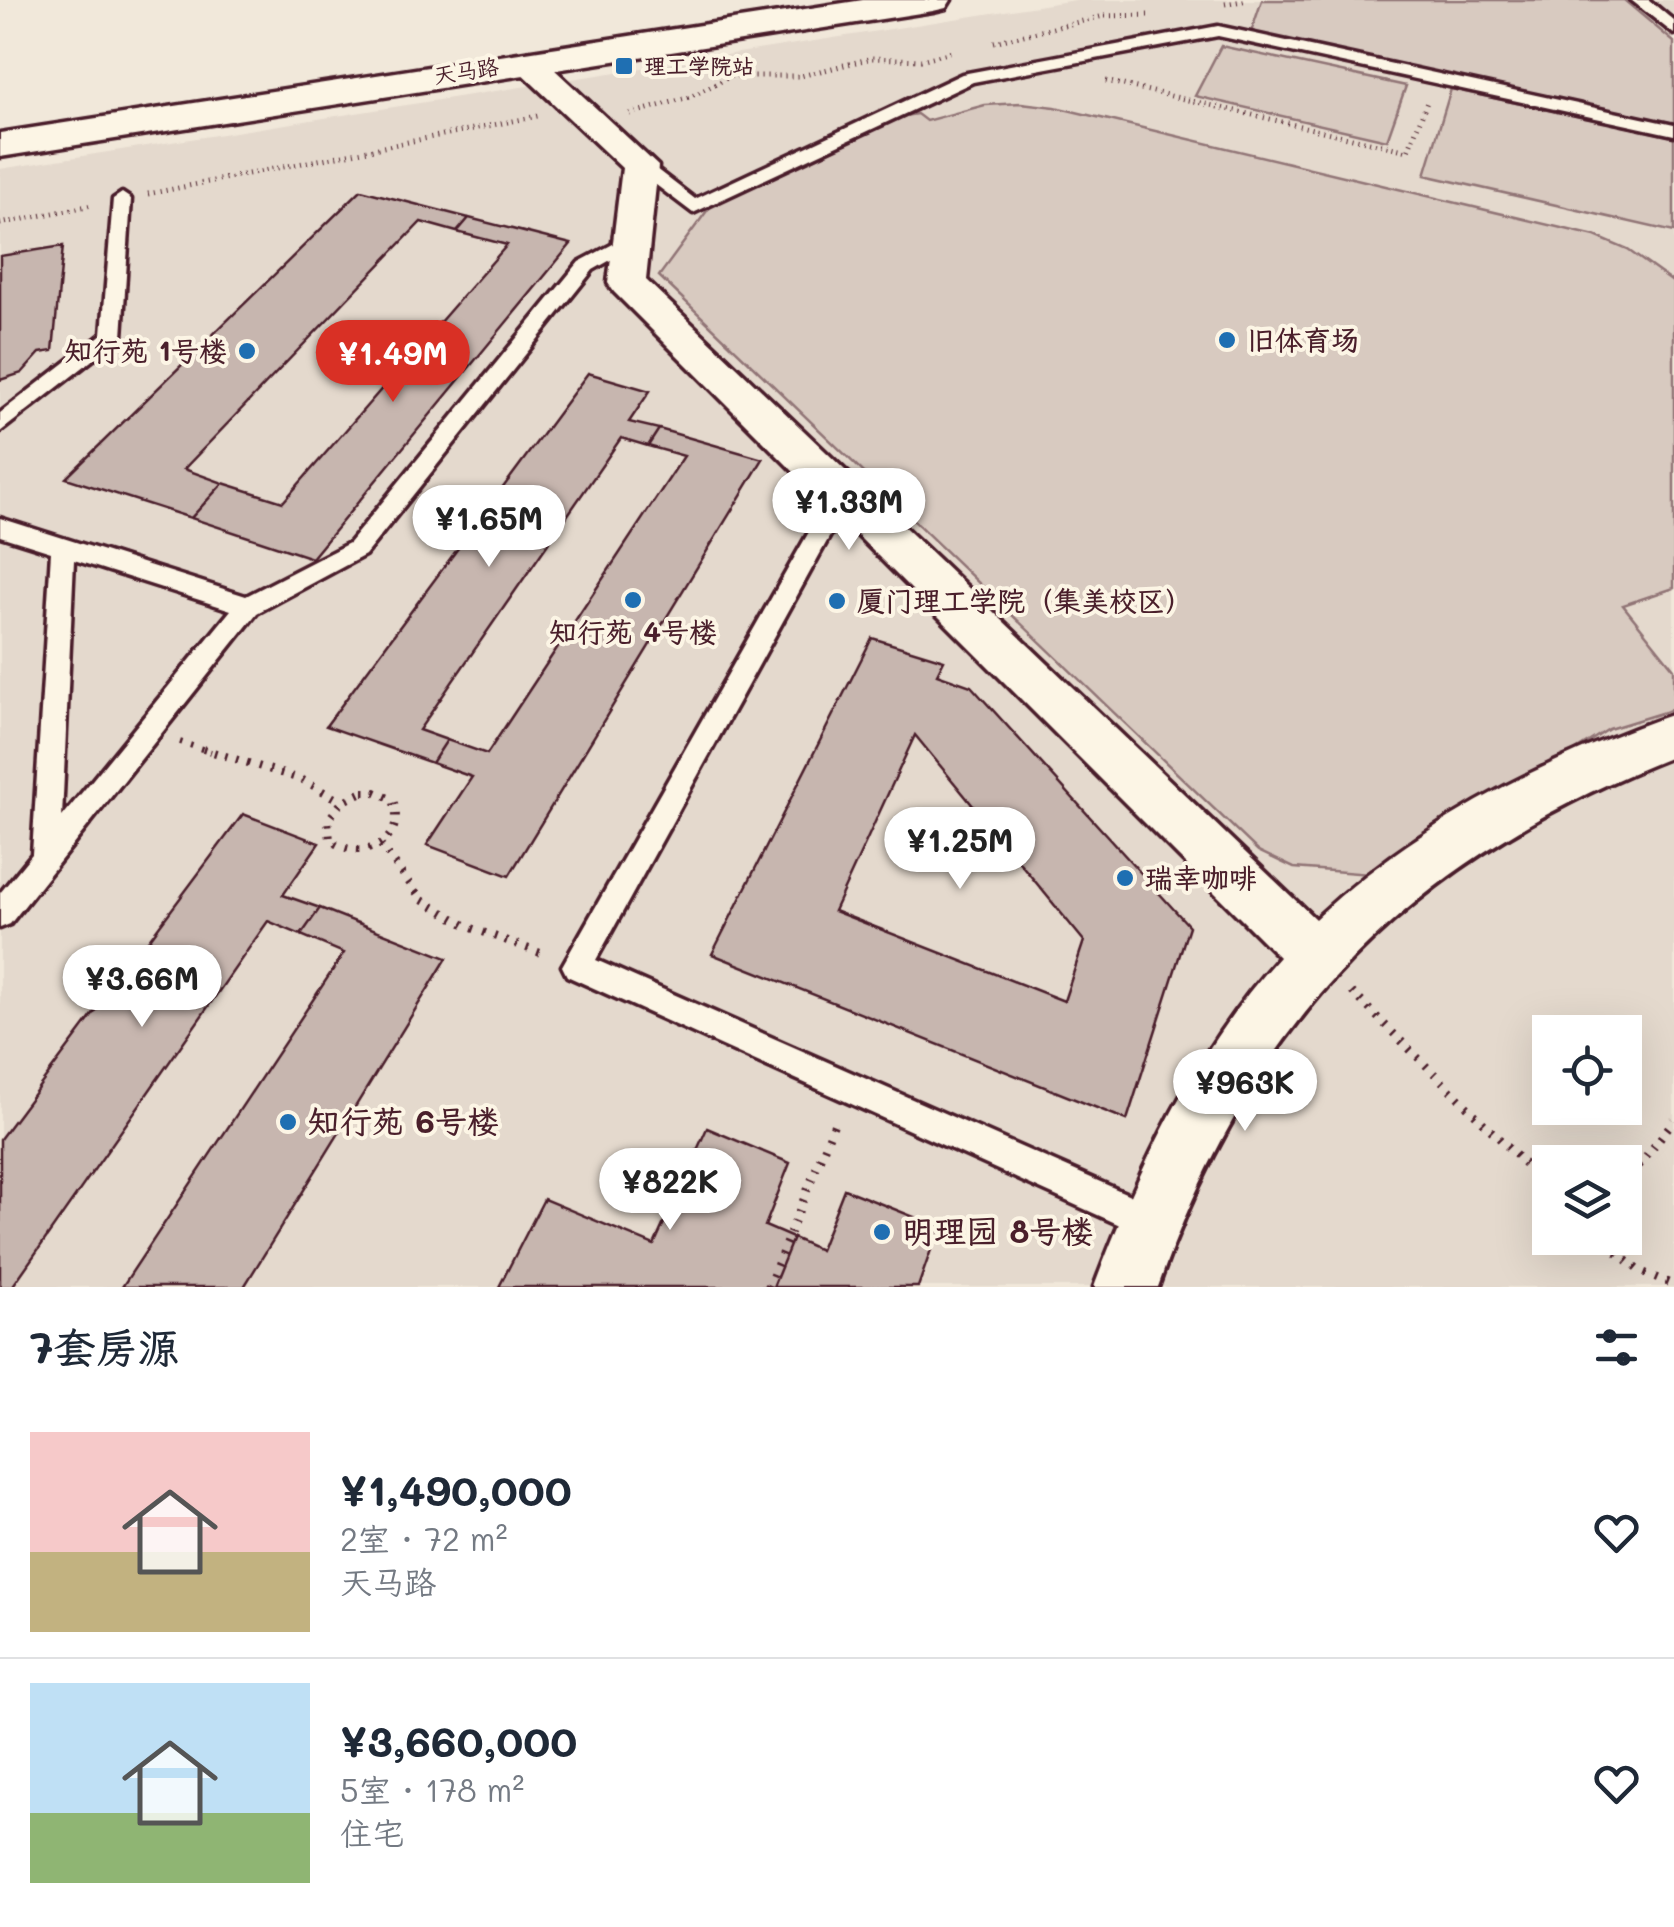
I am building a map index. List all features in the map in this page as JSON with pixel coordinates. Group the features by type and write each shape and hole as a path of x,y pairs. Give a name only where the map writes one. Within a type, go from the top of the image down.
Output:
{"main road":[{"name":"天马路","path":"0,114 742,0"},
{"name":"天马路","path":"0,145 933,0"}],"street":[{"path":"528,62 640,166 626,283 1315,956"},
{"path":"1126,1287 1199,1124 1261,1026 1315,956 1423,865 1544,789 1674,735"}],"lane":[{"path":"1639,0 1674,29"},
{"path":"640,166 693,207 968,78 1218,31 1674,130"},
{"path":"0,424 112,337 122,199"},
{"path":"0,915 248,606 357,550 586,266 632,240"},
{"path":"842,494 577,966 1152,1222"},
{"path":"0,527 248,606"},
{"path":"46,857 63,547"}],"path":[{"path":"1209,7 1248,0"},
{"path":"994,42 1104,16 1153,14"},
{"path":"0,224 690,97 731,76 801,76 872,58 922,60 958,51"},
{"path":"1037,65 1408,151 1437,78"},
{"path":"147,731 303,780 342,802"},
{"path":"375,792 393,800 400,818 397,828 382,845 358,853 346,852 330,840 328,820 352,796 375,792"},
{"path":"382,845 422,900 469,926 577,966"},
{"path":"1315,956 1532,1171"},
{"path":"768,1287 850,1087"},
{"path":"1642,1162 1674,1120"},
{"path":"1620,1255 1638,1270 1674,1285"}],"shaded area":[{"name":"厦门理工学院（集美校区）","path":"1075,0 1674,0 1674,1287 0,1287 0,169"},
{"path":"1262,0 1624,0 1674,42 1674,123 1250,35"},
{"path":"1221,46 1406,86 1387,140 1195,96"},
{"path":"1451,89 1674,137 1674,232 1425,175"},
{"name":"旧体育场","path":"1021,103 1055,107 1595,236 1628,250 1674,283 1674,588 1623,605 1674,669 1674,709 1609,729 1436,839 1370,874 1294,868 1258,851 659,276 712,204 904,116 917,114 926,121 985,105"}],"building":[{"name":"知行苑 1号楼","path":"361,190 469,218 457,232 421,222 184,469 223,483 191,518 66,478"},
{"path":"469,218 571,244 312,558 191,518 223,483 283,502 507,245 457,232"},
{"path":"63,246 53,351 40,353 22,373 0,380 0,256"},
{"path":"588,373 650,391 629,422 659,429 648,446 621,438 419,730 447,740 432,763 326,726"},
{"name":"知行苑 4号楼","path":"659,429 763,459 509,876 427,845 472,777 432,763 447,740 487,754 684,456 648,446"},
{"path":"872,638 944,660 937,674 971,686 1189,926 1127,1120 712,954","holes":["915,735 1084,941 1064,1001 834,911"]},
{"path":"243,814 319,843 283,895 320,908 301,935 268,921 12,1287 0,1287 0,1139"},
{"name":"知行苑 6号楼","path":"320,908 447,958 244,1287 122,1287 344,953 301,935"},
{"path":"707,1128 790,1163 765,1226 793,1238 773,1287 499,1287 544,1199 654,1245"},
{"name":"明理园 8号楼","path":"844,1189 939,1227 918,1287 773,1287 793,1238 820,1250"}],"place":[{"name":"理工学院站","path":"624,66"},
{"name":"旧体育场","path":"1227,340"},
{"name":"知行苑 1号楼","path":"247,351"},
{"name":"知行苑 4号楼","path":"633,600"},
{"name":"厦门理工学院（集美校区）","path":"837,601"},
{"name":"瑞幸咖啡","path":"1125,878"},
{"name":"知行苑 6号楼","path":"288,1122"},
{"name":"明理园 8号楼","path":"882,1232"}]}
